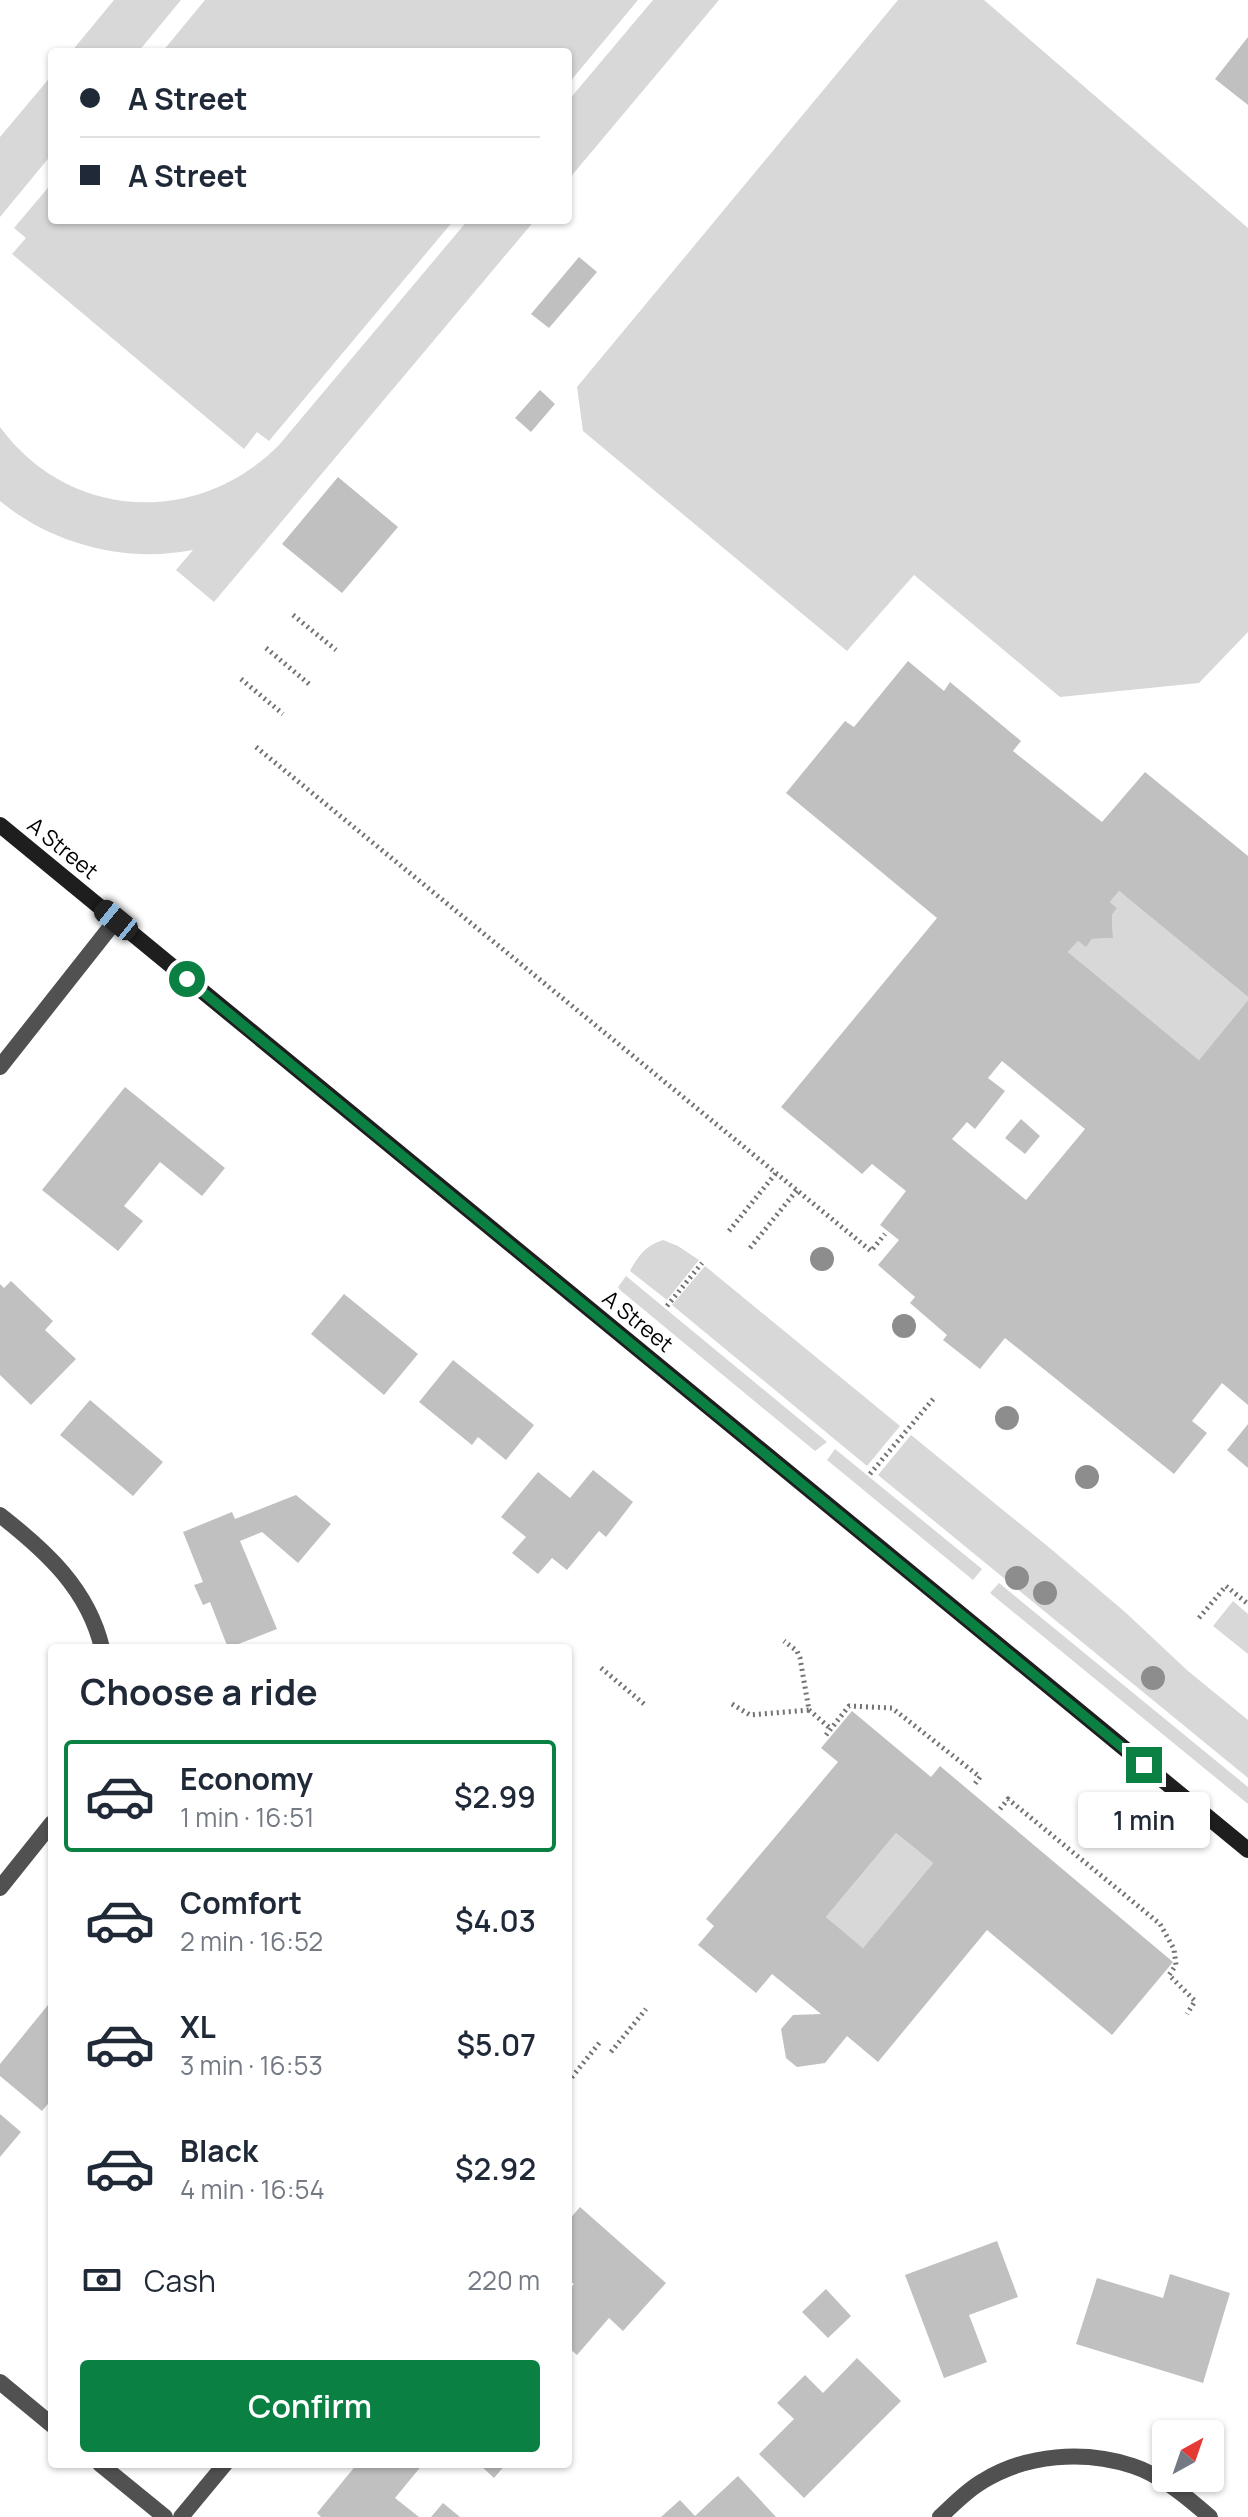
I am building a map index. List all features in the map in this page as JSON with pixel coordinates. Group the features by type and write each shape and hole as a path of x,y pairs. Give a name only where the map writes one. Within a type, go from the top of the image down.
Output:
{"main road":[{"name":"A Street","path":"0,825 1248,1850"}],"street":[{"path":"0,1067 116,920"},
{"path":"0,1515 33,1541 68,1577 84,1601 101,1644"},
{"path":"0,1888 48,1828"},
{"path":"0,2382 48,2422"},
{"path":"940,2517 983,2481 1015,2466 1050,2457 1086,2457 1134,2466 1169,2486 1210,2517"},
{"path":"105,2468 165,2517"},
{"path":"181,2517 222,2468"}],"path":[{"path":"293,615 336,650"},
{"path":"266,648 309,684"},
{"path":"241,679 283,714"},
{"path":"256,747 871,1251 885,1234"},
{"path":"729,1231 776,1173"},
{"path":"750,1248 797,1190"},
{"path":"667,1306 702,1263"},
{"path":"870,1474 934,1398"},
{"path":"1199,1618 1226,1586 1248,1604"},
{"path":"784,1641 797,1651 800,1658 809,1710 831,1729"},
{"path":"601,1668 644,1704"},
{"path":"732,1704 750,1715 809,1710"},
{"path":"826,1735 849,1706 892,1708 980,1777 974,1785"},
{"path":"1000,1809 1008,1799 1160,1924 1174,1949 1176,1965 1169,1975 1195,2001 1187,2014"},
{"path":"611,2052 646,2009"},
{"path":"572,2077 600,2042"}],"shaded area":[{"path":"114,0 181,0 141,48 74,48"},
{"path":"205,0 638,0 572,79 572,48 165,48"},
{"path":"653,0 719,0 572,175 572,96"},
{"path":"898,0 984,0 1248,228 1248,632 1199,683 1060,697 914,575 847,651 583,431 577,387"},
{"path":"48,80 48,159 0,217 0,137"},
{"path":"48,188 48,224 451,224 269,441 257,432 244,449 12,254 26,238 14,228"},
{"path":"465,224 532,224 214,602 176,570 193,550 142,554 91,547 43,529 0,501 0,427 28,458 61,481 97,496 135,502 173,500 211,490 247,472 279,445"},
{"path":"1119,891 1248,997 1199,1060 1068,952 1078,941 1086,946 1092,939 1113,938 1112,915 1117,908 1110,902"},
{"path":"663,1240 699,1260 667,1300 630,1271 643,1252"},
{"path":"705,1266 900,1426 867,1466 672,1305"},
{"path":"626,1276 827,1442 815,1451 620,1290 618,1287"},
{"path":"911,1435 1051,1549 1248,1720 1248,1778 878,1475"},
{"path":"835,1449 982,1569 973,1580 827,1460"},
{"path":"999,1583 1248,1787 1248,1804 990,1593"},
{"path":"1233,1601 1248,1614 1248,1654 1213,1626"},
{"path":"896,1833 933,1863 863,1948 826,1917"}],"building":[{"path":"1248,37 1248,105 1215,79"},
{"path":"579,257 597,272 549,328 531,314"},
{"path":"540,390 555,404 531,432 515,418"},
{"path":"338,477 398,527 342,593 282,544"},
{"path":"908,661 944,691 950,682 1021,741 1013,751 1102,822 1145,772 1248,856 1248,997 1119,891 1110,902 1117,908 1112,915 1113,938 1092,939 1086,947 1078,941 1068,952 1199,1060 1248,1000 1248,1405 1222,1383 1192,1421 1207,1433 1174,1474 1005,1338 980,1369 943,1340 947,1335 910,1303 915,1297 878,1265 899,1240 880,1225 906,1191 872,1164 862,1174 781,1107 937,918 786,793 845,721 854,727","holes":["1002,1061 1085,1129 1026,1200 952,1139 967,1122 975,1129 1005,1091 988,1078"]},
{"path":"125,1087 225,1168 202,1196 160,1162 124,1206 143,1221 118,1251 42,1190"},
{"path":"1021,1119 1040,1136 1025,1154 1005,1138"},
{"path":"11,1281 53,1321 45,1330 76,1359 31,1405 0,1375 0,1284 4,1288"},
{"path":"344,1294 418,1354 384,1395 311,1334"},
{"path":"453,1360 534,1425 506,1460 478,1437 472,1445 419,1402"},
{"path":"90,1400 163,1462 133,1496 60,1435"},
{"path":"1248,1424 1248,1468 1227,1450"},
{"path":"593,1470 633,1502 606,1537 599,1531 567,1570 552,1558 538,1574 512,1553 526,1537 501,1517 538,1472 570,1498"},
{"path":"296,1495 331,1524 298,1563 262,1532 240,1541 277,1629 238,1644 226,1644 210,1602 203,1605 194,1585 203,1582 183,1532 232,1512 235,1519"},
{"path":"852,1711 931,1777 940,1766 1173,1962 1112,2035 987,1930 878,2062 847,2036 825,2063 797,2067 786,2058 781,2029 793,2015 821,2014 772,1974 756,1993 698,1945 714,1926 706,1919 838,1762 821,1748","holes":["896,1833 933,1863 863,1948 826,1917"]},
{"path":"48,2005 48,2104 42,2111 0,2076 0,2064"},
{"path":"0,2114 21,2132 0,2157"},
{"path":"580,2207 666,2283 623,2331 609,2318 577,2355 572,2351 572,2216"},
{"path":"997,2241 1018,2297 969,2315 987,2362 944,2378 905,2275"},
{"path":"1170,2274 1230,2293 1203,2383 1076,2344 1097,2278 1163,2298"},
{"path":"826,2289 851,2316 828,2338 802,2312"},
{"path":"857,2358 901,2401 804,2498 759,2454 794,2419 777,2403 805,2375 823,2393"},
{"path":"354,2468 420,2468 395,2498 419,2517 321,2517 317,2513"},
{"path":"483,2468 503,2468 494,2478"},
{"path":"738,2476 776,2517 661,2517 680,2500 695,2516"},
{"path":"443,2503 460,2517 431,2517"}],"route":[{"path":"187,979 1144,1765"}]}
